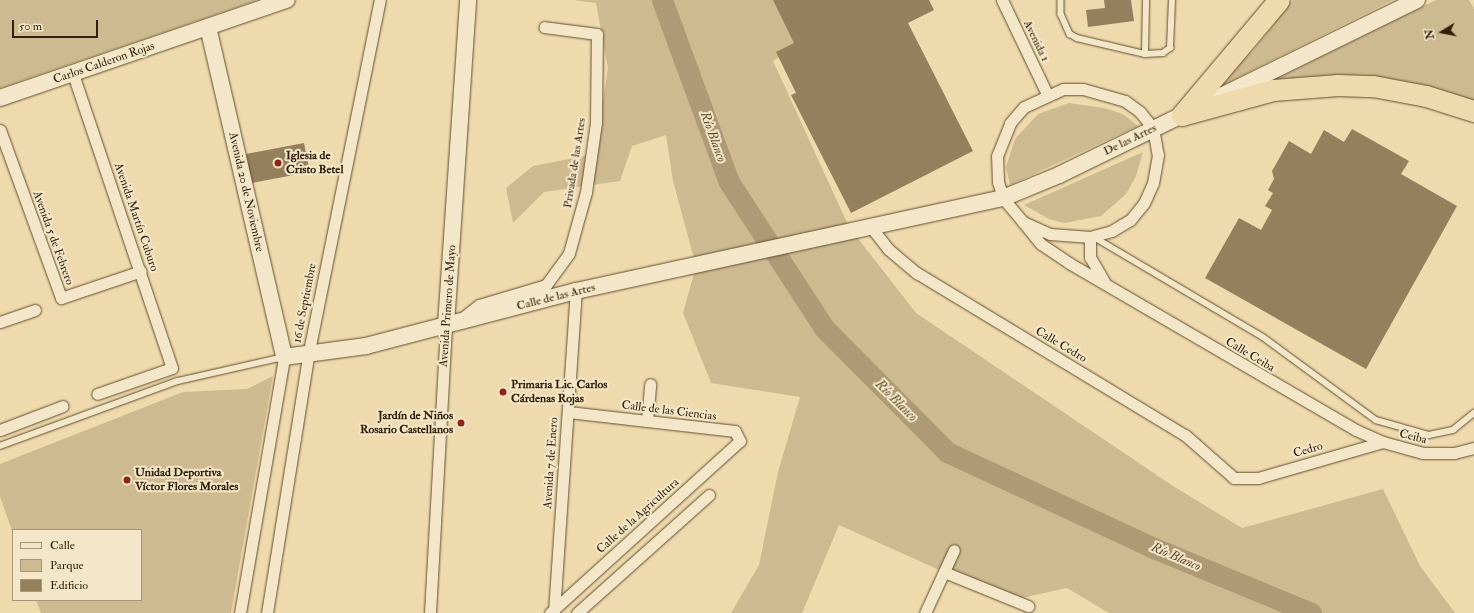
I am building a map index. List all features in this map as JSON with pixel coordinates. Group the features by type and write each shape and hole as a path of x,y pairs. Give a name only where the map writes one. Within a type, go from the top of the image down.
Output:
{"highway":[{"path":"1182,115 1279,0"},
{"path":"1182,115 1273,90 1338,85 1373,86 1457,103 1474,111"}],"street":[{"name":"Carlos Calderon Rojas","path":"0,98 287,0"},
{"name":"16 de Septiembre","path":"268,613 308,356 380,0"},
{"name":"Avenida Primero de Mayo","path":"430,613 451,324 468,0"},
{"name":"Avenida 1","path":"1002,0 1047,94"},
{"name":"De las Artes","path":"828,236 1003,198 1059,175 1417,0"},
{"name":"Avenida 20 de Noviembre","path":"208,27 284,357"},
{"name":"Privada de las Artes","path":"451,324 479,305 546,285 569,253 586,192 596,123 596,34 544,27"},
{"name":"Avenida Martín Cuburo","path":"73,74 141,271 172,368 97,394"},
{"path":"1003,198 998,182 997,156 1002,140 1010,123 1024,107 1047,94 1083,88 1107,94 1140,112 1153,128 1158,156 1153,182 1144,203 1130,220 1112,231 1092,237 1050,234 1023,222"},
{"name":"Avenida 5 de Febrero","path":"0,130 61,298 141,271"},
{"name":"Calle Ceiba","path":"1003,198 1041,244 1106,285 1297,398 1382,442"},
{"name":"Calle Cedro","path":"871,227 888,249 917,273 1185,435 1202,447 1228,475 1241,480"},
{"name":"Calle de las Artes","path":"284,357 308,356 366,346 576,291 828,236"},
{"name":"Calle Ceiba","path":"1092,237 1090,257 1106,285"},
{"name":"Avenida 7 de Enero","path":"553,612 576,291"},
{"path":"0,322 35,310"},
{"path":"240,613 284,357"},
{"path":"647,421 650,384"},
{"path":"0,430 63,406"},
{"name":"Calle de las Ciencias","path":"568,412 736,432 740,437"},
{"name":"Calle de la Agricultura","path":"553,612 738,444 740,437"},
{"name":"Cedro","path":"1241,480 1258,478 1382,442"},
{"name":"Ceiba","path":"1382,442 1438,455 1474,448"},
{"path":"577,613 709,495"},
{"path":"925,613 954,550"},
{"path":"944,572 1028,606"}],"lane":[{"path":"1061,0 1063,23 1077,38 1146,54 1163,53 1170,48 1172,0"},
{"path":"1146,0 1146,54"},
{"path":"1092,237 1263,337 1376,420 1429,435 1454,430 1474,413"},
{"path":"0,446 178,381 284,357"}],"green space":[{"path":"0,0 258,0 0,88"},
{"path":"574,0 776,0 799,44 773,61 849,227 916,313 1173,486 1242,528 1383,489 1420,566 1455,613 1109,613 1067,588 1021,598 944,572 839,525 802,613 731,613 759,565 778,472 800,397 711,383 683,313 696,266 673,181 666,135 632,146 620,181 544,192 513,223 506,188 533,166 595,154 608,68 596,3"},
{"path":"1293,0 1393,0 1211,91 1252,52"},
{"path":"1436,0 1469,0 1474,9 1474,104 1268,83"},
{"path":"1069,103 1104,108 1123,114 1138,126 1010,185 1006,167 1015,139 1038,114"},
{"path":"1143,152 1136,176 1126,194 1101,216 1064,223 1049,219 1024,205"},
{"name":"Unidad Deportiva Víctor Flores Morales","path":"273,376 231,613 41,613 36,601 142,601 142,529 12,529 12,531 0,496 0,464 183,392 247,389"}],"building":[{"path":"773,0 929,0 934,10 908,23 973,151 851,213 791,95 796,93 776,52 794,43"},
{"path":"1104,0 1131,0 1134,21 1088,27 1086,10 1105,8"},
{"path":"1352,129 1409,161 1401,174 1457,206 1366,369 1205,278 1239,218 1261,230 1272,210 1265,206 1273,193 1268,190 1274,179 1272,171 1289,141 1311,154 1324,130 1344,142"},
{"name":"Iglesia de Cristo Betel","path":"304,143 310,172 252,183 246,154"}],"waterway":[{"name":"Río Blanco","path":"662,0 729,182 824,328 947,452 1154,548 1311,613"}],"place":[{"name":"Iglesia de Cristo Betel","path":"278,163"},
{"name":"Primaria Lic. Carlos Cárdenas Rojas","path":"503,392"},
{"name":"Jardín de Niños Rosario Castellanos","path":"461,423"},
{"name":"Unidad Deportiva Víctor Flores Morales","path":"127,480"}]}
